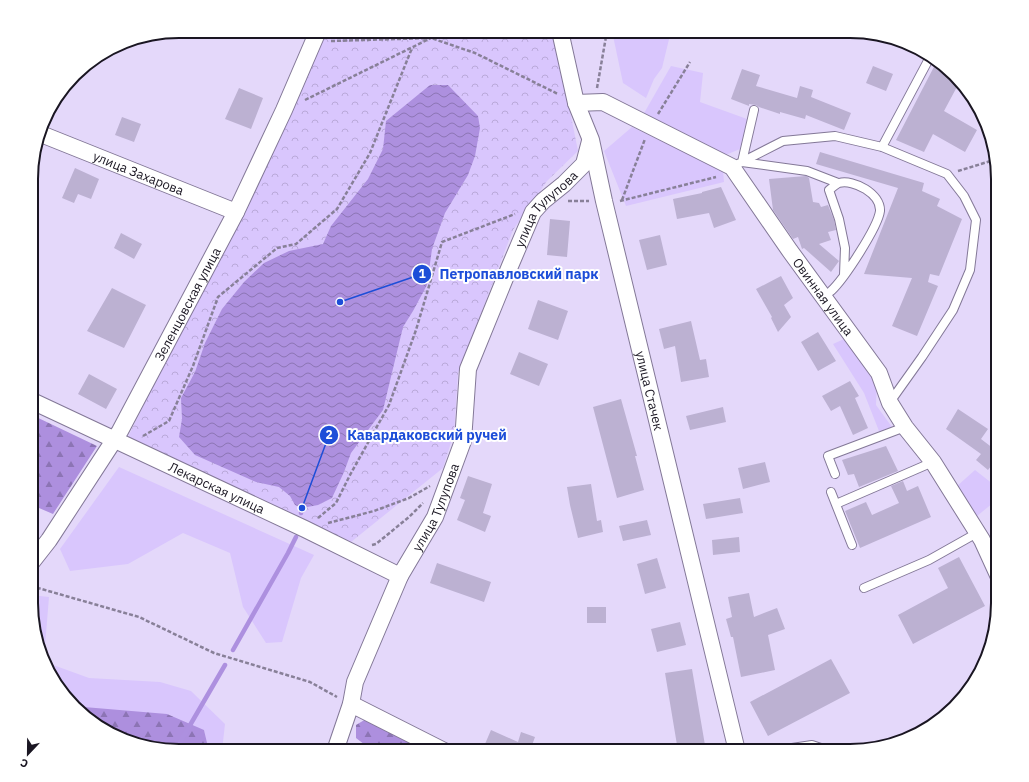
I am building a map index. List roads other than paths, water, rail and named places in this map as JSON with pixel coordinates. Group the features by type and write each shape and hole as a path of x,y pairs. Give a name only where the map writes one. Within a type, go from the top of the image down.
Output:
{"street":[{"name":"Зеленцовская улица","path":"38,554 119,442 120,431 236,212 284,110 315,38"},
{"name":"улица Стачек","path":"562,38 576,103 591,140 604,201 735,744"},
{"name":"Овинная улица","path":"576,103 603,102 737,164 824,296 879,373 890,403 905,427 933,462 977,533 991,561"},
{"name":"улица Захарова","path":"45,135 236,212"},
{"name":"улица Тулупова","path":"337,744 351,704 355,682 400,576 430,527 463,441 468,369 538,206 564,184 584,164 591,140"},
{"name":"Лекарская улица","path":"38,404 305,529 400,576"},
{"path":"351,704 430,744"}],"lane":[{"path":"882,147 928,62"},
{"path":"737,164 754,110"},
{"path":"737,164 782,141 834,136 882,147 947,174 964,196 976,220 970,270 953,310 890,403"},
{"path":"737,164 807,171 838,183 850,182 860,185 875,197 880,210 873,229 850,268 831,292 824,296"},
{"path":"838,183 830,190 839,219 845,248 844,275"},
{"path":"835,474 828,456 905,427"},
{"path":"836,504 933,462"},
{"path":"831,492 852,545"},
{"path":"864,588 929,560 977,533"}],"water":[{"path":"430,85 448,85 478,116 480,128 475,156 468,175 445,213 432,249 427,285 403,327 383,410 351,453 332,498 318,505 302,508 295,505 290,496 279,487 256,482 195,455 179,437 182,419 181,398 195,372 205,343 222,309 244,282 264,263 289,251 323,244 331,226 368,179 383,149 386,121"}],"waterway":[{"path":"301,513 302,508"},
{"path":"233,650 296,537"},
{"path":"179,744 225,665"}],"place":[{"name":"Петропавловский парк","path":"340,302"},
{"name":"Кавардаковский ручей","path":"302,508"}]}
